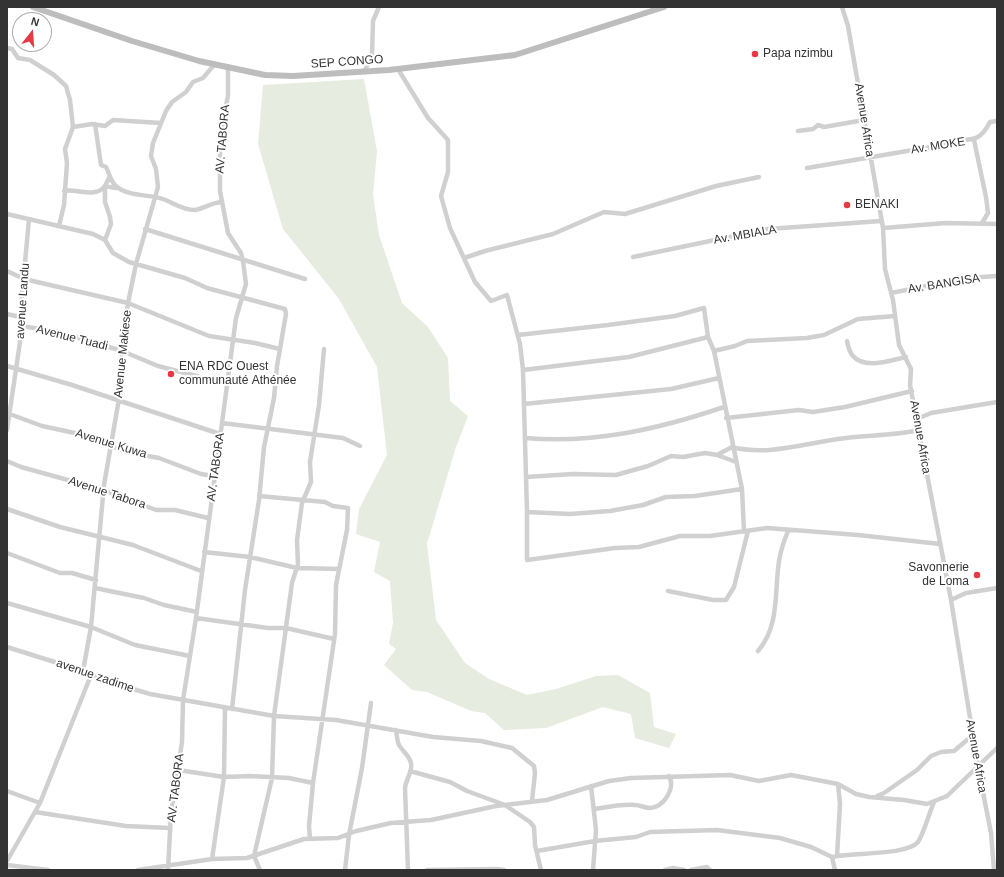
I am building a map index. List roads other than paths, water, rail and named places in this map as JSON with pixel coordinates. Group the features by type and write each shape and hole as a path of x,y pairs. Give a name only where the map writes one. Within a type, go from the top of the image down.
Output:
{"street":[{"name":"SEP CONGO","path":"33,7 132,41 228,69 265,75 293,76 398,69 515,55 664,7"},
{"path":"364,72 372,56 373,22 379,7"},
{"name":"Avenue Africa","path":"842,7 848,26 883,228 883,251 899,344 911,369 912,391 951,600 978,767 991,833 994,870"},
{"path":"7,48 12,49 18,58 27,59 46,69 66,86 70,100 73,127 65,149 67,163 64,205 59,226"},
{"name":"Avenue Makiese","path":"83,671 91,627 104,490 119,402 122,351 128,303 136,264 158,181 156,169 151,156 153,143 166,111 172,102 186,92 193,82 203,78 214,65"},
{"name":"AV. TABORA","path":"168,868 170,828 182,742 183,700 196,615 233,339 246,284 241,253 228,233 221,202 220,142 228,95 228,69"},
{"path":"398,69 428,118 448,140 448,172 441,196 450,228 474,282 490,301 507,295 518,335 524,404 527,560 615,548 639,547 680,536 710,536 766,528 858,535 940,544"},
{"path":"73,127 95,124 105,126 113,120 161,122"},
{"path":"798,132 813,129 818,125 824,126 864,120"},
{"name":"Av. MOKE","path":"808,168 937,146 953,141 974,140 984,134 990,122 997,121"},
{"path":"95,124 101,165 106,167 111,181 118,188"},
{"path":"974,140 988,213 982,223"},
{"path":"64,191 90,193 100,191 105,186 110,176"},
{"path":"464,258 485,251 553,234 604,212 625,214 716,186 759,177"},
{"path":"105,186 164,199 176,206 193,210 211,203 221,202"},
{"path":"105,186 106,207 111,220 105,240"},
{"path":"7,214 93,234 105,240 113,253 118,257 136,264 185,278 207,288 242,296 285,309 286,314 274,398 264,447 232,709"},
{"name":"avenue Landu","path":"7,430 8,414 20,342 20,317 29,219"},
{"name":"Av. MBIALA","path":"633,258 768,229 881,221"},
{"path":"883,228 946,223 997,224"},
{"path":"146,229 243,261 305,279"},
{"path":"7,271 24,279 128,303 202,333 280,349"},
{"name":"Av. BANGISA","path":"891,293 968,278 997,276"},
{"path":"518,335 675,316 704,308 708,337 714,351 726,418 742,490 746,531 734,587 726,600 713,600 668,591"},
{"path":"7,314 20,317"},
{"path":"714,351 748,341 807,338 824,335 858,319 895,316"},
{"name":"Avenue Tuadi","path":"21,326 54,331 122,351 158,366 227,384"},
{"path":"522,370 629,357 708,337"},
{"path":"846,341 853,356 862,362 875,363 906,357"},
{"path":"260,870 254,856 272,778 274,716 293,577 299,559 297,540 303,500 311,482 310,462 319,405 324,349"},
{"path":"7,366 72,385 119,402 220,434"},
{"path":"524,404 671,389 719,378"},
{"path":"726,418 798,410 813,412 845,407 912,391"},
{"path":"918,419 931,413 997,402"},
{"path":"524,438 556,440 601,438 657,427 724,407"},
{"name":"Avenue Kuwa","path":"8,414 42,426 84,435 101,441 111,447 159,458 201,474 214,476"},
{"path":"222,423 343,438 360,446"},
{"path":"717,455 732,447 743,450 791,448 838,439 900,434 919,430"},
{"path":"526,477 573,474 616,475 648,466 670,456 683,457 705,453 717,455 736,462"},
{"name":"Avenue Tabora","path":"7,461 28,469 104,490 156,510 175,510 208,518"},
{"path":"527,512 570,514 610,511 643,505 666,496 694,496 742,490"},
{"path":"259,496 325,502 334,506 348,508 348,530 336,585 334,639 313,783 309,826 310,839"},
{"path":"7,509 60,527 133,545 201,571"},
{"path":"758,651 766,643 772,624 779,557 788,530"},
{"path":"204,552 250,556 297,568 339,569"},
{"path":"7,553 60,573 72,573 96,580"},
{"path":"95,588 144,598 196,615 268,628 286,628 334,639"},
{"path":"951,600 966,593 997,588"},
{"path":"7,603 91,627 135,645 190,656"},
{"name":"avenue zadime","path":"7,647 83,671 129,688 183,700 274,716 322,719 438,738 481,741 504,746 517,750 534,766 536,773 532,801"},
{"path":"7,861 40,803 91,675"},
{"path":"345,870 349,835 362,768 371,704"},
{"path":"212,859 224,777 225,708"},
{"path":"396,730 398,743 409,757 411,764 410,772 406,780 408,870"},
{"path":"869,797 880,796 916,770 931,756 941,752 954,751 973,735"},
{"path":"138,870 168,868 212,859 244,859 310,839 335,838 376,826 431,820 559,797 614,779 669,776 737,775 759,781 790,775 838,784 856,794 869,797 904,800 924,804 934,802 947,796 997,748"},
{"path":"178,770 224,777 250,776 288,778 313,783"},
{"path":"410,772 450,782 467,791 505,806 532,824 542,870"},
{"path":"594,809 632,805 647,808 653,807 665,798 671,790 672,782 669,776"},
{"path":"837,856 840,804 838,784"},
{"path":"591,786 594,809 595,841 593,870"},
{"path":"7,791 40,803"},
{"path":"537,851 595,841 636,837 650,832 717,830 780,838 812,847 832,857 870,852 892,852 914,846 921,836 934,802"},
{"path":"35,812 126,826 170,828"},
{"path":"832,857 835,870"},
{"path":"7,865 48,870"},
{"path":"427,870 498,868 504,870"},
{"path":"665,870 673,868 684,870"},
{"path":"691,870 706,868 709,868 710,870"}],"place":[{"name":"Papa nzimbu","path":"755,54"},
{"name":"BENAKI","path":"847,205"},
{"name":"ENA RDC Ouest communauté Athénée","path":"171,374"},
{"name":"Savonnerie de Loma","path":"977,575"}]}
